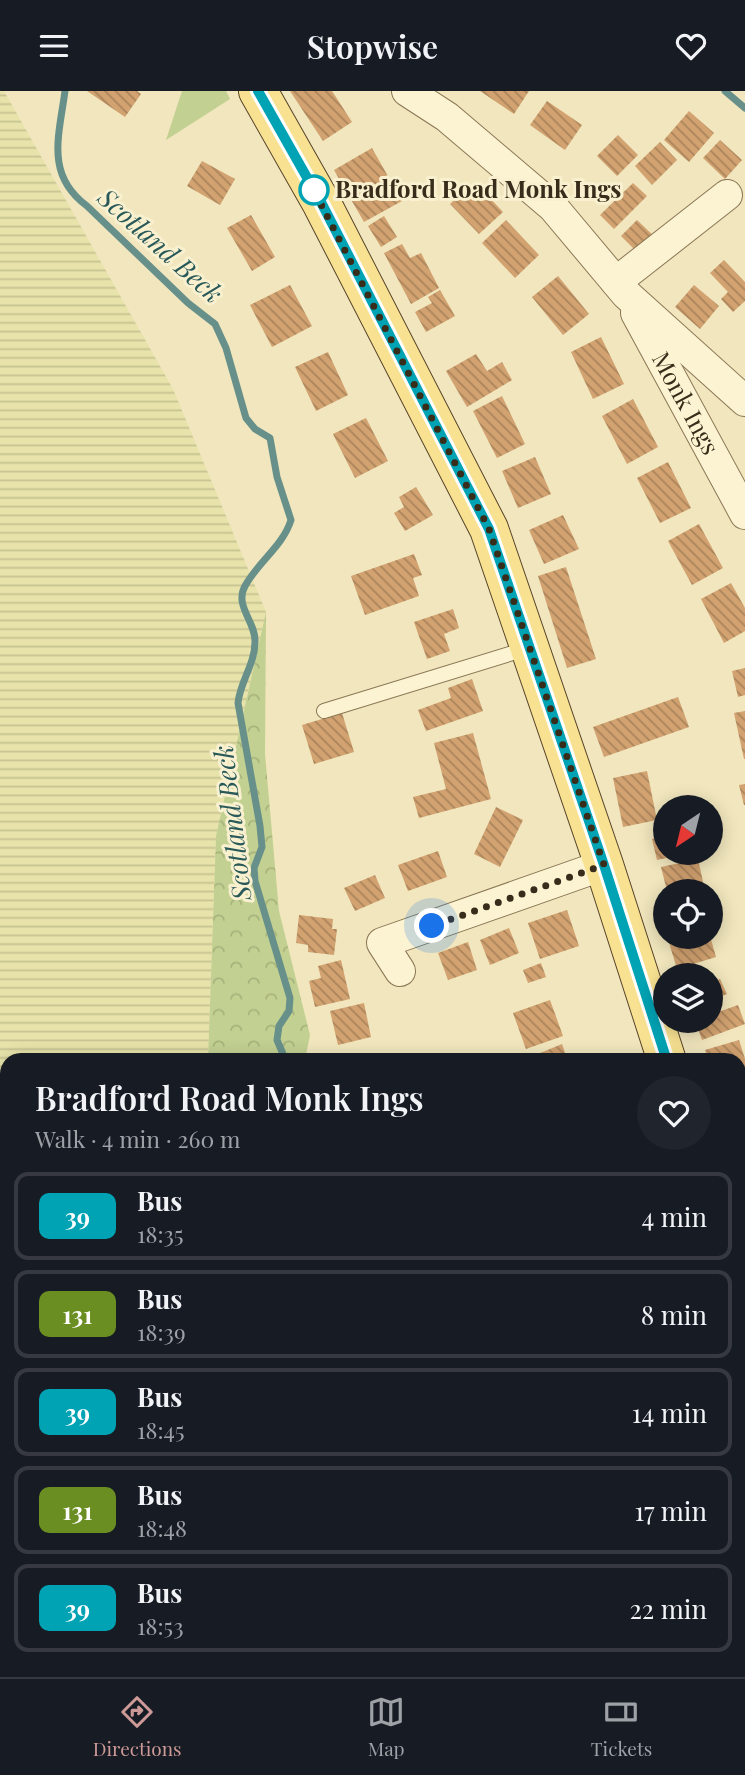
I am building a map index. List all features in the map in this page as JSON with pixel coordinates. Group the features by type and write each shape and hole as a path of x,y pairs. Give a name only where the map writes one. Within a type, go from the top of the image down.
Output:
{"main road":[{"path":"258,91 322,204 489,529 604,865 664,1053"}],"street":[{"name":"Monk Ings","path":"407,91 447,117 553,207 621,288 745,401"},
{"path":"621,288 727,195"},
{"name":"Monk Ings","path":"621,288 745,513"},
{"path":"400,971 382,943 604,865"}],"lane":[{"path":"324,711 530,648"}],"shaded area":[{"path":"4,91 173,389 266,612 216,836 208,1053 0,1053 0,92"}],"green space":[{"path":"182,91 226,91 230,99 166,140"},
{"path":"266,612 265,754 279,911 310,1035 306,1053 208,1053 216,836"}],"building":[{"path":"87,91 137,91 141,94 125,117"},
{"path":"290,91 332,91 352,122 323,141"},
{"path":"480,91 529,91 514,114"},
{"path":"547,101 582,125 565,150 530,125"},
{"path":"689,111 714,133 689,162 664,140"},
{"path":"618,135 638,155 617,176 597,156"},
{"path":"720,140 742,160 725,179 703,158"},
{"path":"660,142 677,160 652,185 635,166"},
{"path":"372,148 402,201 364,222 334,170"},
{"path":"202,161 235,179 220,205 187,186"},
{"path":"633,183 647,196 614,229 600,215"},
{"path":"469,186 481,199 486,194 503,212 479,234 450,204"},
{"path":"251,215 275,257 252,271 227,228"},
{"path":"384,216 397,237 381,247 368,226"},
{"path":"506,220 539,255 515,278 482,243"},
{"path":"637,220 657,239 641,256 621,236"},
{"path":"402,244 410,258 421,253 439,288 411,304 384,253"},
{"path":"724,260 745,282 745,301 733,312 721,299 728,292 710,273"},
{"path":"558,276 589,314 563,335 532,297"},
{"path":"290,285 312,326 272,347 250,305"},
{"path":"694,285 719,306 700,329 675,307"},
{"path":"440,290 455,316 426,332 415,312 432,303 428,297"},
{"path":"601,337 624,384 593,399 571,352"},
{"path":"328,352 348,395 316,411 295,367"},
{"path":"476,354 487,371 502,362 512,380 467,407 446,371"},
{"path":"502,396 525,444 497,458 473,411"},
{"path":"633,399 658,447 627,464 602,416"},
{"path":"366,418 388,461 355,478 333,434"},
{"path":"535,457 551,494 518,508 502,471"},
{"path":"668,462 691,508 660,523 637,478"},
{"path":"416,487 433,515 405,531 394,513 404,507 399,497"},
{"path":"563,515 579,549 544,564 529,530"},
{"path":"699,524 723,568 692,585 668,541"},
{"path":"414,554 422,575 413,578 419,596 365,615 351,576"},
{"path":"566,567 596,659 567,668 538,576"},
{"path":"731,583 745,608 745,631 724,643 701,599"},
{"path":"453,609 459,628 444,634 450,651 427,659 414,622"},
{"path":"745,668 745,695 738,697 732,671"},
{"path":"472,679 483,711 426,731 418,710 451,698 448,688"},
{"path":"678,697 689,727 604,757 593,727"},
{"path":"745,711 745,759 744,759 734,713"},
{"path":"342,713 354,752 314,764 302,725"},
{"path":"473,733 491,799 419,818 413,797 446,789 434,743"},
{"path":"647,771 653,800 653,821 623,827 613,778"},
{"path":"745,784 745,805 744,805 739,785"},
{"path":"496,807 523,820 500,867 474,854"},
{"path":"438,851 447,877 408,891 398,865"},
{"path":"699,865 702,879 664,879 661,867"},
{"path":"375,875 385,898 355,911 344,888"},
{"path":"567,910 579,946 540,959 528,923"},
{"path":"299,915 333,919 332,929 337,929 334,955 308,952 308,945 296,943"},
{"path":"509,928 519,953 490,965 480,940"},
{"path":"468,942 477,970 448,980 438,953"},
{"path":"671,949 714,949 716,957 696,963 675,963"},
{"path":"341,960 350,999 315,1007 309,981 321,978 318,966"},
{"path":"541,963 546,977 528,983 523,970"},
{"path":"550,1000 563,1036 526,1049 513,1013"},
{"path":"364,1003 371,1037 338,1045 330,1011"},
{"path":"738,1005 745,1024 723,1032 723,1010"},
{"path":"700,1033 721,1033 702,1040"},
{"path":"739,1040 743,1053 706,1053 705,1050"},
{"path":"562,1044 565,1053 540,1053"}],"waterway":[{"name":"Scotland Beck","path":"65,91 58,139 60,168 65,181 74,194 188,303 215,324 226,348 246,418 255,429 270,438 277,477 291,520 282,538 250,577 242,593 255,642 253,658 238,703 260,826 262,847 254,868 255,881 290,998 289,1011 279,1026 277,1040 283,1053"},
{"path":"725,91 745,108"}],"bus line":[{"name":"39","path":"258,91 322,204 489,529 604,865 664,1053"}],"place":[{"name":"Bradford Road Monk Ings","path":"314,190"}],"route":[{"path":"314,190 309,181 489,529 604,865 432,926"}]}
